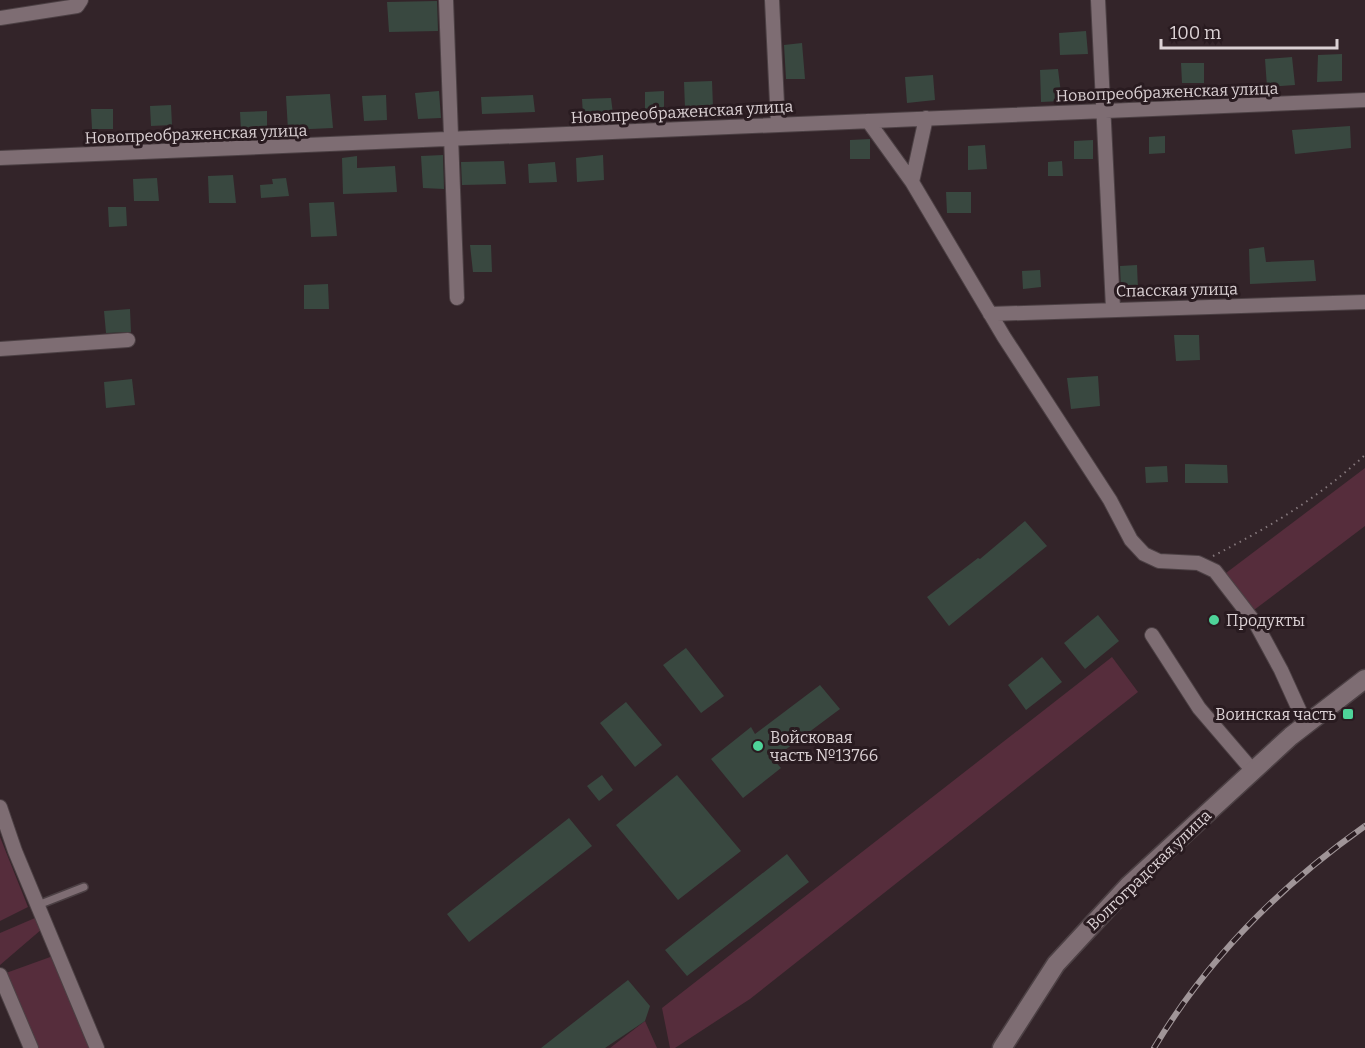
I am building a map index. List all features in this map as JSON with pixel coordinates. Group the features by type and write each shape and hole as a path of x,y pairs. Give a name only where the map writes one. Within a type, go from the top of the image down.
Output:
{"main road":[{"name":"Волгоградская улица","path":"1002,1048 1056,964 1129,885 1298,730 1365,679"}],"street":[{"path":"0,18 77,6 81,0"},
{"path":"446,0 457,298"},
{"path":"772,0 778,124"},
{"path":"1098,0 1113,308"},
{"name":"Новопреображенская улица","path":"0,158 1365,100"},
{"path":"912,182 926,118"},
{"path":"868,121 912,182 990,314 1110,500 1131,540 1144,554 1159,561 1198,563 1215,571 1256,624 1281,670 1298,730"},
{"name":"Спасская улица","path":"990,314 1113,308 1365,302"},
{"path":"0,348 128,340"},
{"path":"1152,635 1199,708 1253,771"},
{"path":"0,807 97,1048"},
{"path":"0,975 31,1048"}],"lane":[{"path":"38,905 84,887"}],"path":[{"path":"1198,563 1263,531 1329,488 1365,455"}],"shaded area":[{"path":"1365,468 1365,526 1254,610 1226,573"},
{"path":"1112,657 1138,692 750,999 675,1048 670,1048 662,1008"},
{"path":"0,837 28,907 0,921"},
{"path":"35,918 42,929 0,965 0,933"},
{"path":"53,956 91,1048 38,1048 6,973"},
{"path":"645,1021 657,1048 610,1048"}],"building":[{"path":"437,1 438,31 389,32 387,2"},
{"path":"1086,31 1088,54 1060,55 1059,33"},
{"path":"802,43 805,79 786,79 784,45"},
{"path":"1342,54 1342,81 1317,82 1318,55"},
{"path":"1292,57 1295,85 1267,87 1265,59"},
{"path":"1181,63 1204,63 1204,83 1182,83"},
{"path":"1058,69 1062,101 1041,102 1040,70"},
{"path":"933,75 935,100 907,103 905,77"},
{"path":"712,81 713,107 685,108 684,82"},
{"path":"439,91 441,118 418,119 415,93"},
{"path":"664,91 664,116 645,116 645,92"},
{"path":"330,94 333,128 288,130 286,96"},
{"path":"386,95 387,120 364,121 362,96"},
{"path":"533,95 535,112 482,114 481,97"},
{"path":"611,98 613,114 583,115 582,99"},
{"path":"171,105 172,125 151,126 150,106"},
{"path":"91,109 113,109 113,129 92,129"},
{"path":"267,111 267,130 241,131 240,112"},
{"path":"1350,126 1351,148 1295,154 1292,130"},
{"path":"1165,136 1165,153 1149,154 1149,137"},
{"path":"870,139 870,159 850,159 850,140"},
{"path":"1093,140 1093,159 1074,159 1074,141"},
{"path":"985,145 987,169 968,170 968,146"},
{"path":"443,155 444,189 423,188 421,156"},
{"path":"603,155 604,180 577,182 576,158"},
{"path":"357,156 357,168 395,166 397,192 343,194 342,158"},
{"path":"504,161 506,184 462,185 461,162"},
{"path":"1062,161 1063,176 1048,176 1048,162"},
{"path":"555,162 557,182 529,183 528,164"},
{"path":"233,175 236,203 209,203 208,176"},
{"path":"157,178 159,201 134,201 133,179"},
{"path":"286,178 289,196 261,198 260,185 273,184 272,179"},
{"path":"946,192 971,192 971,213 947,213"},
{"path":"334,202 337,236 311,237 309,203"},
{"path":"108,207 126,207 127,226 109,227"},
{"path":"470,245 491,245 492,272 473,272"},
{"path":"1264,247 1266,262 1314,260 1316,281 1250,284 1249,249"},
{"path":"1137,265 1138,290 1121,290 1120,266"},
{"path":"1040,270 1041,287 1023,289 1022,271"},
{"path":"328,284 329,309 304,309 304,285"},
{"path":"130,309 131,332 106,333 104,311"},
{"path":"1174,335 1199,335 1200,360 1176,361"},
{"path":"1098,376 1100,406 1071,409 1067,378"},
{"path":"132,379 135,405 106,408 104,382"},
{"path":"1185,464 1227,465 1228,483 1185,483"},
{"path":"1167,466 1168,482 1146,483 1145,467"},
{"path":"1025,521 1047,546 949,626 927,597 978,558 980,559"},
{"path":"1098,615 1119,641 1085,669 1064,643"},
{"path":"686,648 724,696 701,713 663,665"},
{"path":"1042,657 1062,682 1026,710 1008,685"},
{"name":"Войсковая часть №13766","path":"820,685 840,709 773,759 781,768 743,798 711,759 751,727 755,734"},
{"path":"626,702 662,745 635,767 600,723"},
{"path":"602,775 613,790 599,801 587,786"},
{"path":"677,775 741,851 678,900 616,825"},
{"path":"569,818 592,846 469,942 447,914"},
{"path":"787,854 809,882 687,976 665,950"},
{"path":"628,980 650,1006 645,1021 605,1048 541,1048"}],"railway":[{"path":"1154,1048 1198,984 1248,926 1304,873 1365,826"}],"place":[{"name":"Продукты","path":"1214,620"},
{"name":"Воинская часть","path":"1348,714"},
{"name":"Войсковая часть №13766","path":"758,746"}]}
